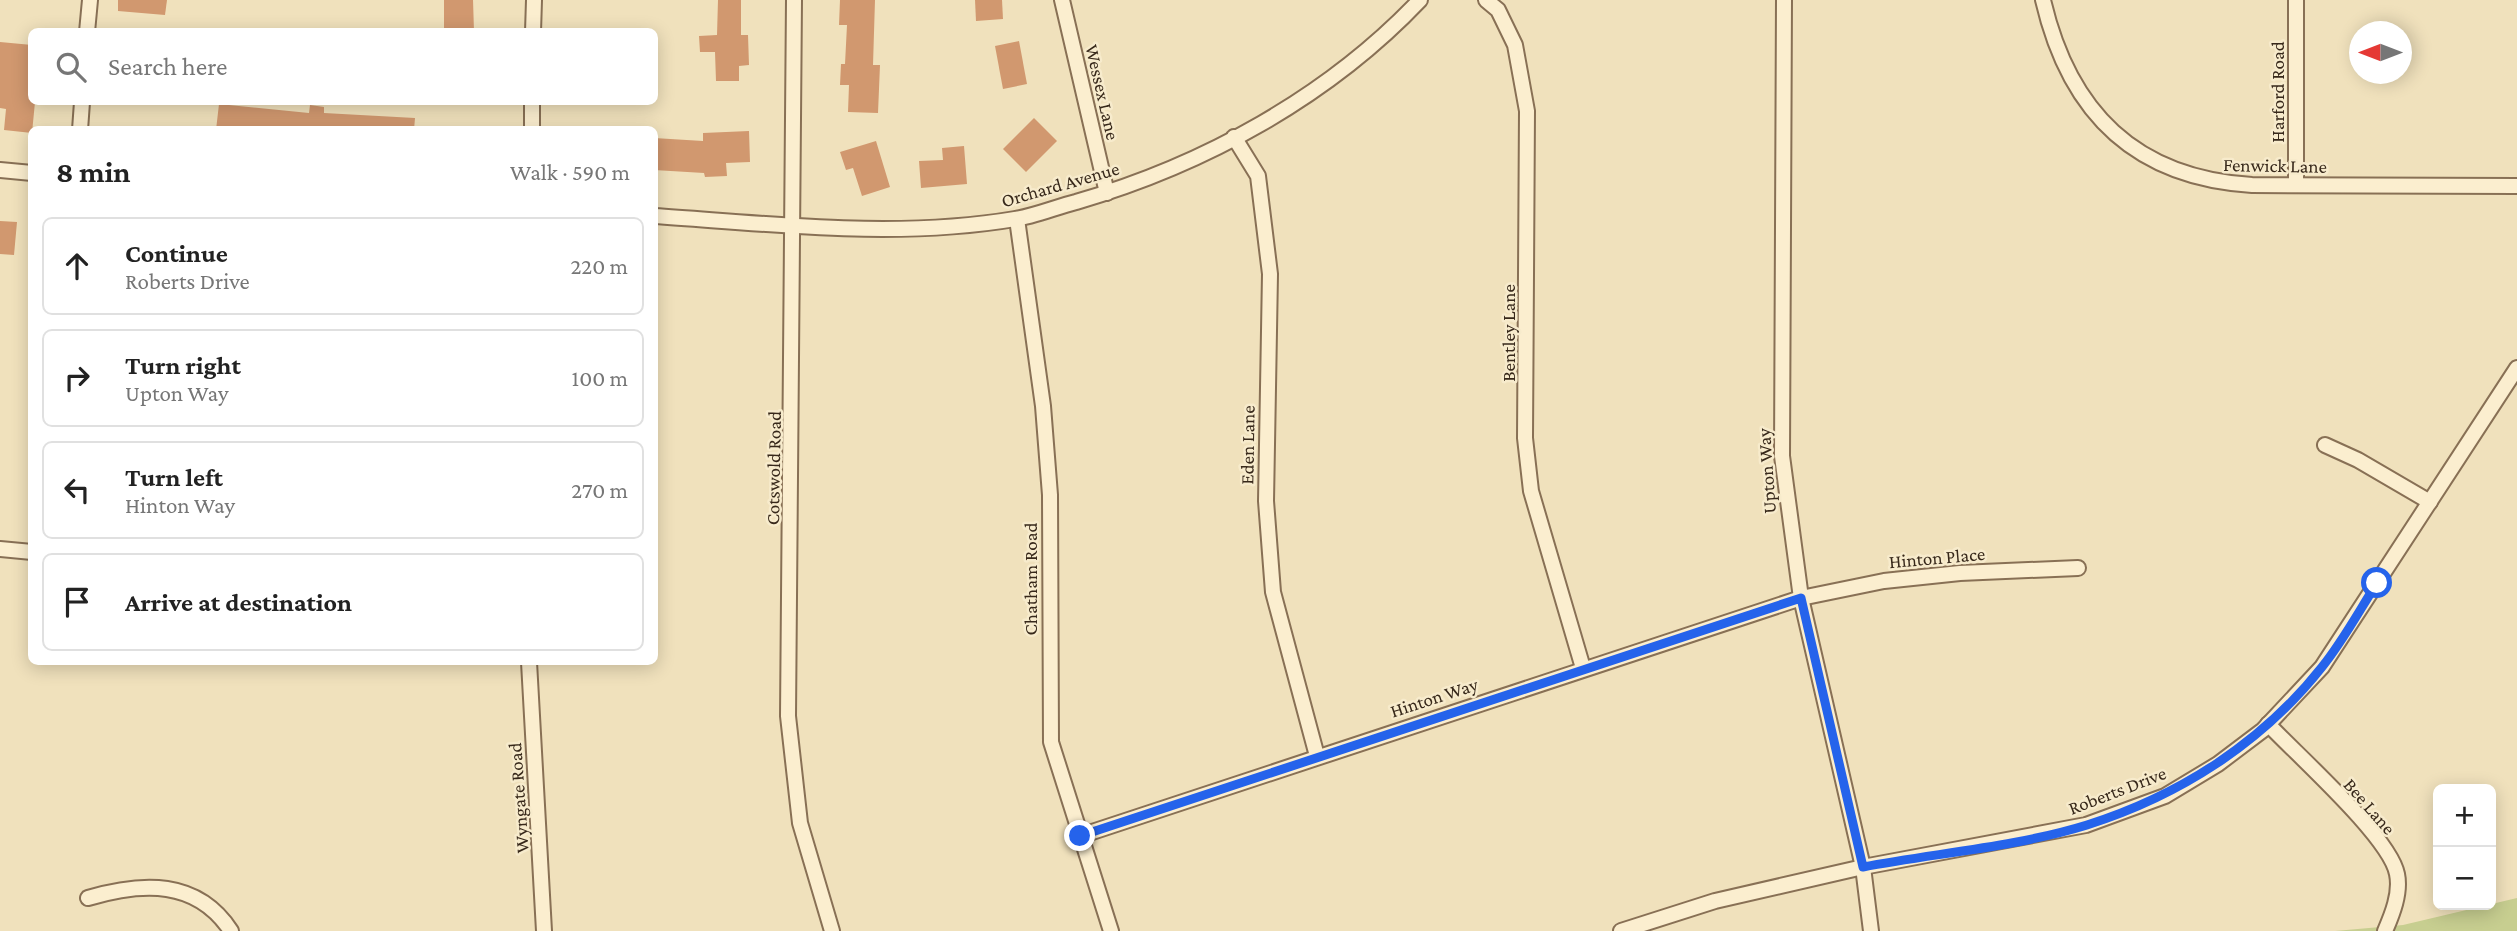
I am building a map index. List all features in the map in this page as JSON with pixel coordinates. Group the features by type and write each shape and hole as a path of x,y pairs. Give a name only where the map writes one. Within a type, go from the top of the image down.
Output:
{"street":[{"path":"87,28 90,0"},
{"path":"533,28 534,0"},
{"name":"Cotswold Road","path":"794,0 788,716 800,823 832,931"},
{"name":"Wessex Lane","path":"1062,0 1107,193"},
{"name":"Orchard Avenue","path":"658,216 792,225 902,228 1017,219 1107,193 1190,162 1313,91 1392,30 1420,0"},
{"name":"Bentley Lane","path":"1486,0 1498,10 1516,45 1527,111 1525,438 1531,491 1583,668"},
{"name":"Upton Way","path":"1784,0 1782,456 1801,598 1863,867 1871,931"},
{"name":"Fenwick Lane","path":"2043,0 2052,39 2078,91 2121,141 2164,167 2213,183 2517,186"},
{"name":"Harford Road","path":"2296,184 2297,0"},
{"path":"80,126 82,105"},
{"path":"532,105 532,126"},
{"name":"Eden Lane","path":"1234,137 1258,176 1270,274 1266,501 1273,592 1317,756"},
{"path":"0,170 28,173"},
{"name":"Chatham Road","path":"1017,219 1043,406 1049,495 1051,743 1111,931"},
{"name":"Roberts Drive","path":"1620,931 1715,901 1863,867 2086,825 2165,796 2218,764 2268,724 2322,667 2517,368"},
{"path":"2325,445 2358,460 2430,502"},
{"path":"0,549 28,552"},
{"name":"Hinton Place","path":"1801,598 1896,580 1960,573 2078,568"},
{"name":"Hinton Way","path":"1080,836 1801,598"},
{"name":"Wyngate Road","path":"529,665 544,931"},
{"name":"Bee Lane","path":"2268,724 2378,839 2397,874 2394,911 2385,931"},
{"path":"88,898 118,889 172,888 198,897 222,917 232,931"}],"green space":[{"path":"2517,898 2517,931 2335,931 2403,925 2466,910 2496,910 2496,903"}],"building":[{"path":"118,0 167,0 165,15 118,11"},
{"path":"444,0 473,0 474,28 444,28"},
{"path":"718,0 741,0 741,35 748,35 749,65 739,66 739,81 716,81 715,52 700,52 699,36 717,35"},
{"path":"840,0 875,0 873,65 880,65 878,113 848,112 849,85 840,85 841,64 845,64 847,25 839,25"},
{"path":"975,0 1002,0 1003,19 976,21"},
{"path":"1019,41 1027,84 1003,89 995,46"},
{"path":"0,42 28,45 28,105 35,105 33,126 28,126 28,133 4,130 6,109 0,108"},
{"path":"219,105 309,113 310,105 324,107 324,113 415,118 414,126 216,126"},
{"path":"1034,118 1057,141 1026,172 1003,149"},
{"path":"749,131 750,162 726,163 727,176 705,177 704,173 658,170 658,138 703,141 703,133"},
{"path":"876,141 890,187 862,196 853,168 846,170 840,152"},
{"path":"964,146 967,184 921,188 919,161 943,160 942,148"},
{"path":"0,221 17,222 14,255 0,254"}],"route":[{"path":"1080,836 1801,598 1863,867 2011,841 2086,825 2165,796 2218,764 2263,730 2322,667 2377,583"}]}
